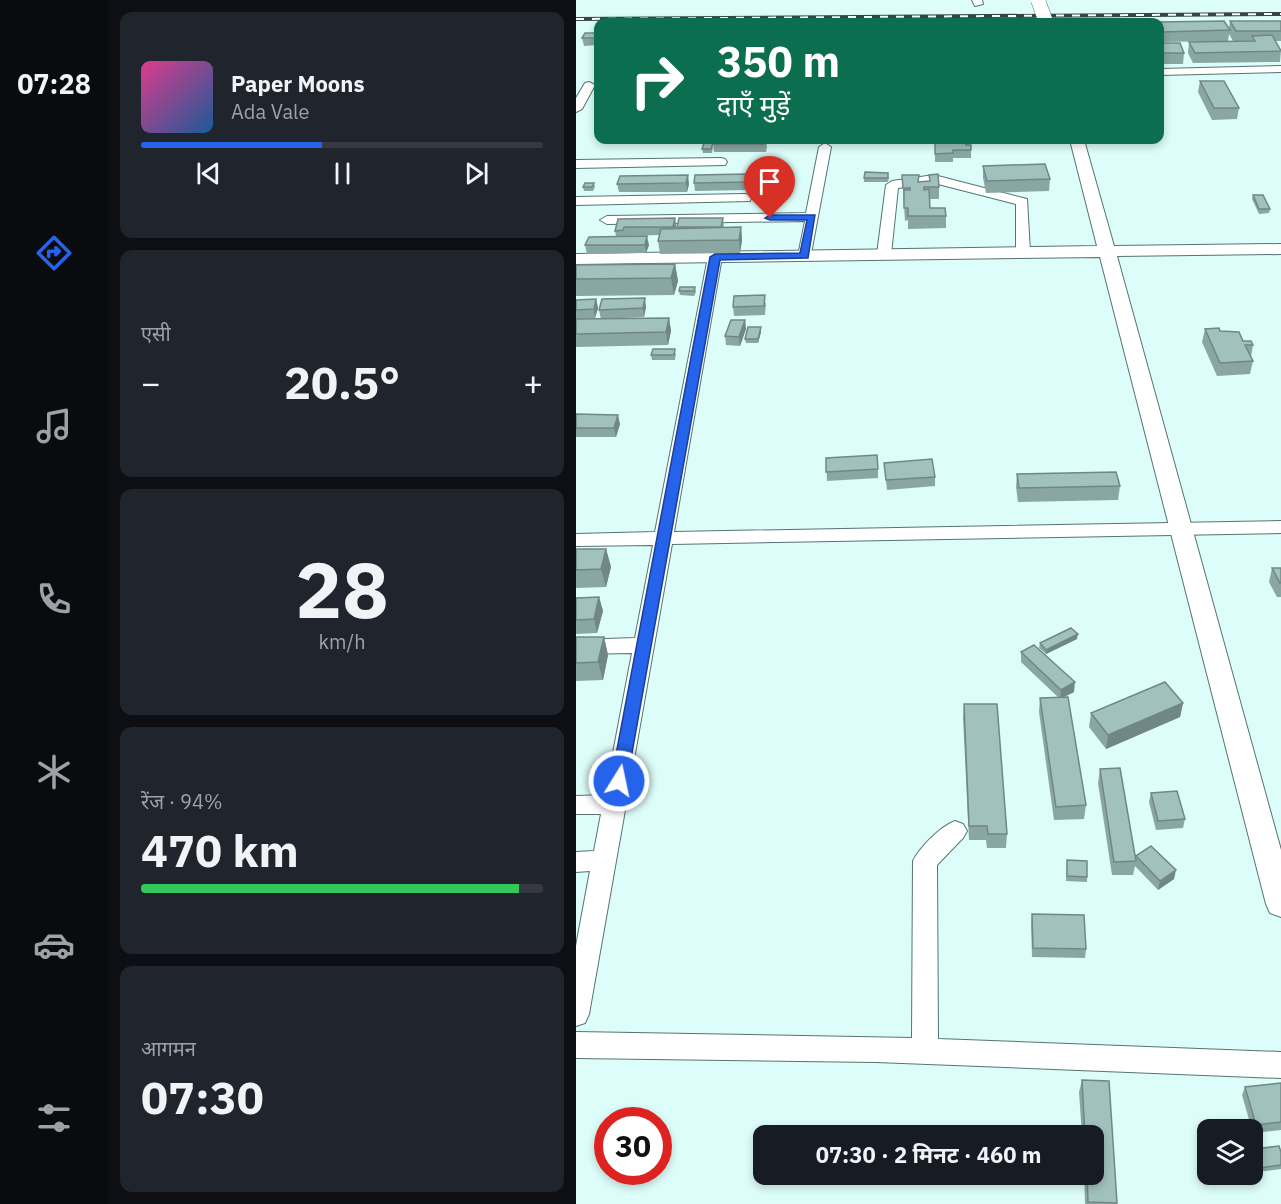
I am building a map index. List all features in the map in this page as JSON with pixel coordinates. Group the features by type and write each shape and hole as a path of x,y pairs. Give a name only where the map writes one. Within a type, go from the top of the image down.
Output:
{"street":[{"path":"1038,0 1045,18"},
{"path":"1164,72 1281,69"},
{"path":"576,86 594,85"},
{"path":"576,109 594,85"},
{"path":"1078,144 1281,904"},
{"path":"805,256 825,147"},
{"path":"576,164 721,162"},
{"path":"884,254 892,185 934,179 1022,202 1023,252"},
{"path":"576,201 746,198"},
{"path":"665,219 672,199"},
{"path":"608,220 812,217"},
{"path":"576,259 1281,249"},
{"path":"576,1014 585,920 604,861 715,257"},
{"path":"576,540 1281,527"},
{"path":"576,647 644,645"},
{"path":"576,805 615,804"},
{"path":"925,1051 926,861 955,831"},
{"path":"576,862 604,861"},
{"path":"576,1046 925,1051 1281,1065"}],"building":[{"path":"1224,21 1230,30 1164,32 1164,22"},
{"path":"1230,21 1281,21 1281,31 1236,31"},
{"path":"585,33 594,33 594,38 582,38"},
{"path":"1272,35 1281,51 1195,53 1189,42 1255,41 1252,36"},
{"path":"1164,43 1180,43 1184,53 1164,53"},
{"path":"1200,81 1224,81 1239,108 1214,108"},
{"path":"704,144 713,144 711,149 702,149"},
{"path":"935,144 971,145 971,150 953,150 953,153 935,154"},
{"path":"1045,164 1050,179 987,181 983,166"},
{"path":"865,172 888,173 888,178 864,178"},
{"path":"748,174 747,182 694,183 695,175"},
{"path":"938,174 939,187 924,187 924,190 929,189 930,208 945,208 946,216 908,216 908,208 904,208 904,190 910,190 910,188 903,188 902,175 919,175 918,182 930,181 929,175"},
{"path":"688,175 686,183 617,184 620,176"},
{"path":"585,183 594,183 592,187 583,187"},
{"path":"1253,195 1263,195 1270,209 1259,209"},
{"path":"675,218 673,227 624,227 623,230 615,231 618,219"},
{"path":"679,218 723,218 721,227 677,227"},
{"path":"741,227 739,240 658,241 661,229"},
{"path":"647,236 645,245 585,245 589,237"},
{"path":"675,264 671,278 576,279 576,265"},
{"path":"680,287 695,287 694,291 679,291"},
{"path":"765,295 764,306 733,307 734,296"},
{"path":"645,298 643,308 599,310 602,299"},
{"path":"596,299 594,309 576,310 576,300"},
{"path":"669,318 666,332 576,334 576,319"},
{"path":"731,320 745,320 739,337 725,336"},
{"path":"748,327 761,327 758,339 745,339"},
{"path":"1219,328 1220,331 1239,332 1243,341 1251,341 1253,345 1245,345 1253,361 1220,363 1205,329"},
{"path":"653,349 675,349 674,355 651,355"},
{"path":"576,414 618,415 614,428 576,428"},
{"path":"877,455 878,469 826,472 826,458"},
{"path":"932,459 935,477 886,480 884,463"},
{"path":"1116,472 1120,486 1019,488 1017,474"},
{"path":"576,549 606,549 601,569 576,570"},
{"path":"1272,568 1281,568 1281,583 1280,583"},
{"path":"599,597 594,619 576,620 576,598"},
{"path":"1071,628 1078,634 1046,650 1040,643"},
{"path":"576,637 604,637 598,662 576,663"},
{"path":"1034,645 1075,682 1061,690 1021,652"},
{"path":"1165,682 1183,703 1108,735 1091,713"},
{"path":"1068,697 1086,805 1056,807 1040,698"},
{"path":"964,704 997,704 1007,834 988,834 987,826 969,826"},
{"path":"1120,768 1136,861 1114,862 1100,769"},
{"path":"1177,791 1185,819 1158,821 1151,793"},
{"path":"1151,846 1176,870 1160,881 1136,856"},
{"path":"1067,860 1087,861 1087,877 1067,876"},
{"path":"1032,914 1084,915 1086,949 1033,948"},
{"path":"1082,1080 1109,1081 1117,1203 1088,1202 1087,1185 1104,1185 1104,1125 1084,1125"},
{"path":"1281,1083 1281,1122 1263,1124 1263,1119 1254,1119 1245,1087"},
{"path":"1279,1146 1281,1165 1263,1168 1263,1148"}],"railway":[{"path":"717,18 1281,14"},
{"path":"576,19 594,19"}],"route":[{"path":"619,781 715,257 805,256 812,217 770,218"}]}
